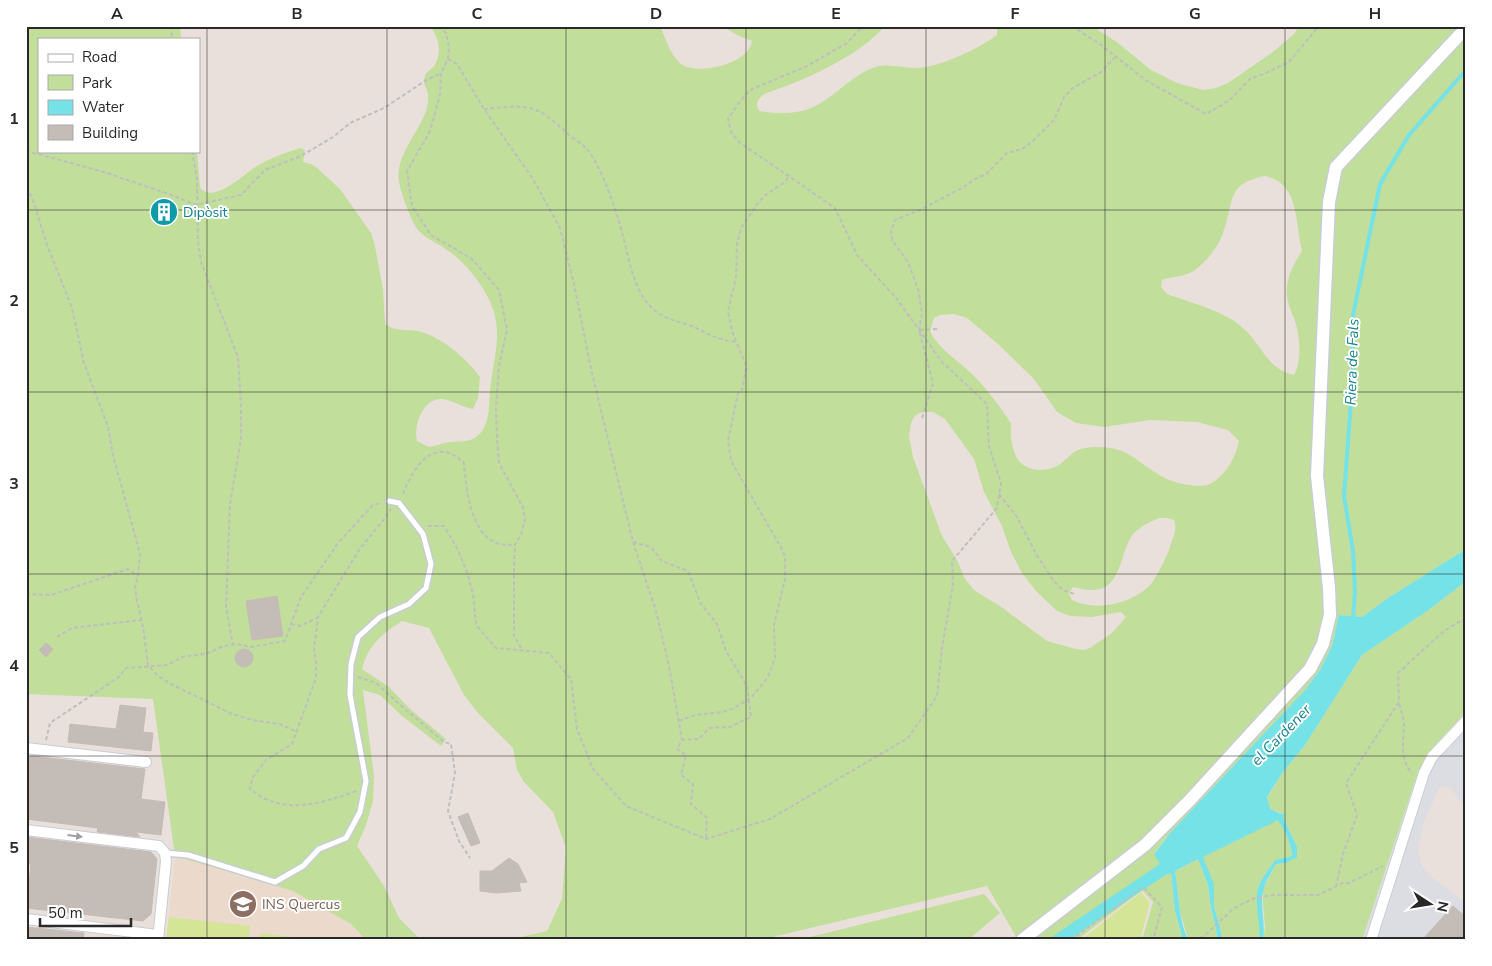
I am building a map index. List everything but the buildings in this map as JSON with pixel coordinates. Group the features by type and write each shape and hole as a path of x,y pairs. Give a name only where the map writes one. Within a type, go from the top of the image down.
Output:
{"street":[{"path":"1022,940 1145,845 1190,800 1310,669 1323,644 1330,615 1329,588 1317,476 1329,202 1336,167 1466,28"},
{"path":"1371,940 1421,782 1432,757 1466,720"},
{"path":"26,748 146,762"},
{"path":"26,830 162,849 166,861 158,937 26,919"}],"lane":[{"path":"162,849 188,855 275,882 304,866 320,848 346,838 360,812 366,781 350,695 351,664 358,637 380,617 409,604 426,588 430,564 423,534 399,503 389,501"}],"path":[{"path":"440,26 446,33 449,47 448,59 441,73 440,95 430,131 407,171 412,206 431,235 472,259 500,290 507,330 499,366 496,408 497,439 499,463 523,507 525,519 524,528 515,544 514,636 523,651"},
{"path":"420,530 429,525 444,526 458,550 467,572 473,594 476,625 496,648 549,653 571,679 577,729 593,768 626,806 706,839 770,819 908,738 937,696 942,648 953,584 952,561 997,508 1001,483 989,446 987,404 942,362 897,299 857,255 835,208 739,142 731,132 728,119 750,90 805,67 848,42 863,26"},
{"path":"1072,26 1147,80 1206,114 1230,100 1250,79 1289,62 1319,26"},
{"path":"922,418 933,383 919,330 922,313 918,289 908,262 892,240 891,232 895,220 920,210 962,188 986,174 1007,153 1022,149 1033,142 1054,120 1058,106 1068,92 1101,72 1116,56"},
{"path":"448,59 457,64 484,108 533,179 560,228 633,542 656,611 669,666 682,740 677,749 686,755 681,776 692,784 692,804 707,818 706,839"},
{"path":"26,151 101,171 196,205 241,195 265,170 301,156 334,137 350,123 384,108 426,80 441,73"},
{"path":"484,108 531,108 548,116 582,144 600,170 623,234 634,278 648,304 666,318 694,327 712,337 736,342"},
{"path":"192,152 197,179 196,205 201,262 238,357 241,439 230,504 226,606 234,645"},
{"path":"679,721 695,714 723,712 748,700 768,677 774,662 776,652 774,625 785,579 785,558 783,551 729,456 728,441 738,394 742,390 746,365 733,334 728,312 736,277 736,256 743,224 761,200 790,176"},
{"path":"26,188 32,198 47,245 72,308 84,363 108,427 113,455 140,554 135,586 148,666 158,676 171,684 232,714 252,720 280,724 297,732"},
{"path":"919,330 938,329"},
{"path":"364,788 315,804 292,806 265,800 250,789 253,776 266,760 292,744 316,678 314,649 318,617 359,550 392,508 399,503 409,479 424,459 435,453 447,452 456,456 464,463 465,487 473,518 485,535 492,542 501,546 515,544"},
{"path":"1000,494 1017,518 1036,554 1053,580 1062,590 1074,594"},
{"path":"45,750 50,723 119,678 126,668 168,665 182,657 205,654 224,646 251,646 285,641 301,597 338,543 373,506 389,501"},
{"path":"633,542 651,547 662,561 688,571 701,604 717,624 726,651 746,686 751,716 730,727 709,728 698,738 682,740"},
{"path":"26,594 51,595 128,569 138,576"},
{"path":"291,624 300,626 318,617"},
{"path":"1421,782 1409,770 1403,755 1404,722 1399,702 1398,673 1444,630 1466,618"},
{"path":"57,638 72,628 141,620"},
{"path":"351,677 376,683 444,742 451,744 455,773 448,811 459,841 470,858"},
{"path":"1336,886 1343,854 1357,815 1346,783 1399,702"},
{"path":"1194,940 1203,938 1233,909 1254,898 1275,895 1318,895 1343,883 1349,883 1397,860"},
{"path":"1071,940 1143,887 1162,907 1153,940"}],"shaded area":[{"path":"1466,712 1466,807 1450,788 1445,786 1439,788 1424,822 1418,850 1422,866 1430,876 1466,903 1466,940 1362,940 1418,772 1433,747"},
{"name":"INS Quercus","path":"175,856 293,891 351,924 366,940 166,940"}],"green space":[{"path":"26,26 180,26 181,38 38,38 38,152 197,152 200,187 206,192 213,193 221,191 267,161 300,148 305,150 303,162 316,167 340,189 371,233 383,289 385,324 397,329 418,331 436,338 461,356 480,377 478,398 473,409 443,399 436,400 425,407 418,421 416,435 417,441 429,447 448,442 470,440 477,437 485,426 489,412 497,335 495,316 483,288 455,256 425,237 419,231 407,208 399,182 400,165 403,156 427,108 428,97 424,79 435,65 439,50 436,35 430,26 660,26 677,60 681,64 699,69 722,66 733,62 749,49 752,41 722,26 885,26 874,37 845,58 812,75 764,94 757,103 759,111 793,113 811,108 830,97 848,82 879,66 926,67 958,56 980,46 997,35 997,26 1092,26 1118,43 1151,70 1177,83 1203,90 1216,88 1228,83 1273,52 1294,34 1299,26 1466,26 1466,549 1388,598 1362,617 1339,615 1332,646 1320,670 1306,689 1171,832 1154,853 1167,874 1171,873 1175,911 1183,940 1142,940 1153,902 1142,890 1077,940 1018,940 987,886 760,940 508,940 547,931 562,899 566,848 553,812 524,782 517,770 513,748 478,713 464,695 429,628 402,621 388,631 372,647 362,669 389,687 409,708 446,739 441,746 402,716 380,695 363,690 374,776 373,801 357,846 384,886 399,918 421,940 366,940 351,924 293,891 175,856 153,699 26,694","holes":["1265,176 1276,180 1285,187 1290,196 1294,206 1302,251 1290,273 1287,291 1299,341 1297,370 1294,375 1285,372 1272,363 1250,335 1228,317 1167,294 1161,287 1162,280 1191,272 1208,258 1221,238 1237,189 1252,179","954,314 967,318 998,344 1034,379 1057,412 1076,423 1104,427 1150,420 1197,422 1228,430 1239,441 1233,459 1216,480 1210,484 1199,486 1186,485 1167,479 1132,456 1107,447 1083,448 1059,465 1050,468 1040,470 1026,467 1015,454 1011,424 1003,411 976,378 938,344 930,331 934,318 940,315","933,412 945,419 974,459 984,492 1002,526 1011,552 1022,573 1036,591 1057,611 1070,616 1092,617 1121,612 1126,617 1112,633 1084,650 1047,641 1000,606 975,591 965,579 957,560 942,536 913,457 909,437 911,423 919,413","1160,518 1174,520 1175,528 1168,554 1151,584 1134,597 1113,604 1081,604 1072,600 1069,593 1073,587 1092,590 1102,589 1109,585 1118,570 1127,544 1134,533 1148,523"]},
{"path":"1466,581 1466,712 1433,747 1418,772 1362,940 1263,940 1265,927 1263,889 1276,864 1286,863 1296,857 1297,847 1283,817 1286,816 1270,809 1267,798 1283,772 1305,745 1362,655 1430,609"},
{"path":"1279,819 1289,841 1292,856 1275,860 1259,884 1257,900 1259,940 1222,940 1214,907 1213,884 1202,857"},
{"path":"1198,859 1208,885 1217,940 1188,940 1180,911 1175,871"},
{"path":"1141,892 1150,903 1140,940 1081,940"},
{"path":"984,894 1000,913 968,940 798,940"},
{"path":"169,917 250,926 248,940 166,940"},
{"path":"260,933 295,937 294,940 259,940"}],"water":[{"name":"el Cardener","path":"1466,549 1466,581 1430,609 1362,655 1305,745 1283,772 1267,797 1270,809 1287,816 1283,817 1297,847 1297,857 1286,863 1276,864 1265,885 1262,900 1263,940 1259,940 1257,894 1259,884 1275,860 1292,856 1287,837 1278,820 1203,857 1214,884 1214,907 1222,940 1217,940 1208,885 1198,859 1175,871 1181,915 1188,940 1183,940 1175,911 1171,873 1167,875 1154,854 1171,832 1306,689 1320,670 1332,646 1339,615 1362,617 1388,598"}],"waterway":[{"name":"Riera de Fals","path":"1353,619 1355,592 1353,551 1344,496 1353,374 1352,320 1380,184 1409,135 1466,70"},
{"path":"1058,940 1162,870 1172,855"}],"place":[{"name":"Dipòsit","path":"164,212"},
{"name":"INS Quercus","path":"243,904"}]}
